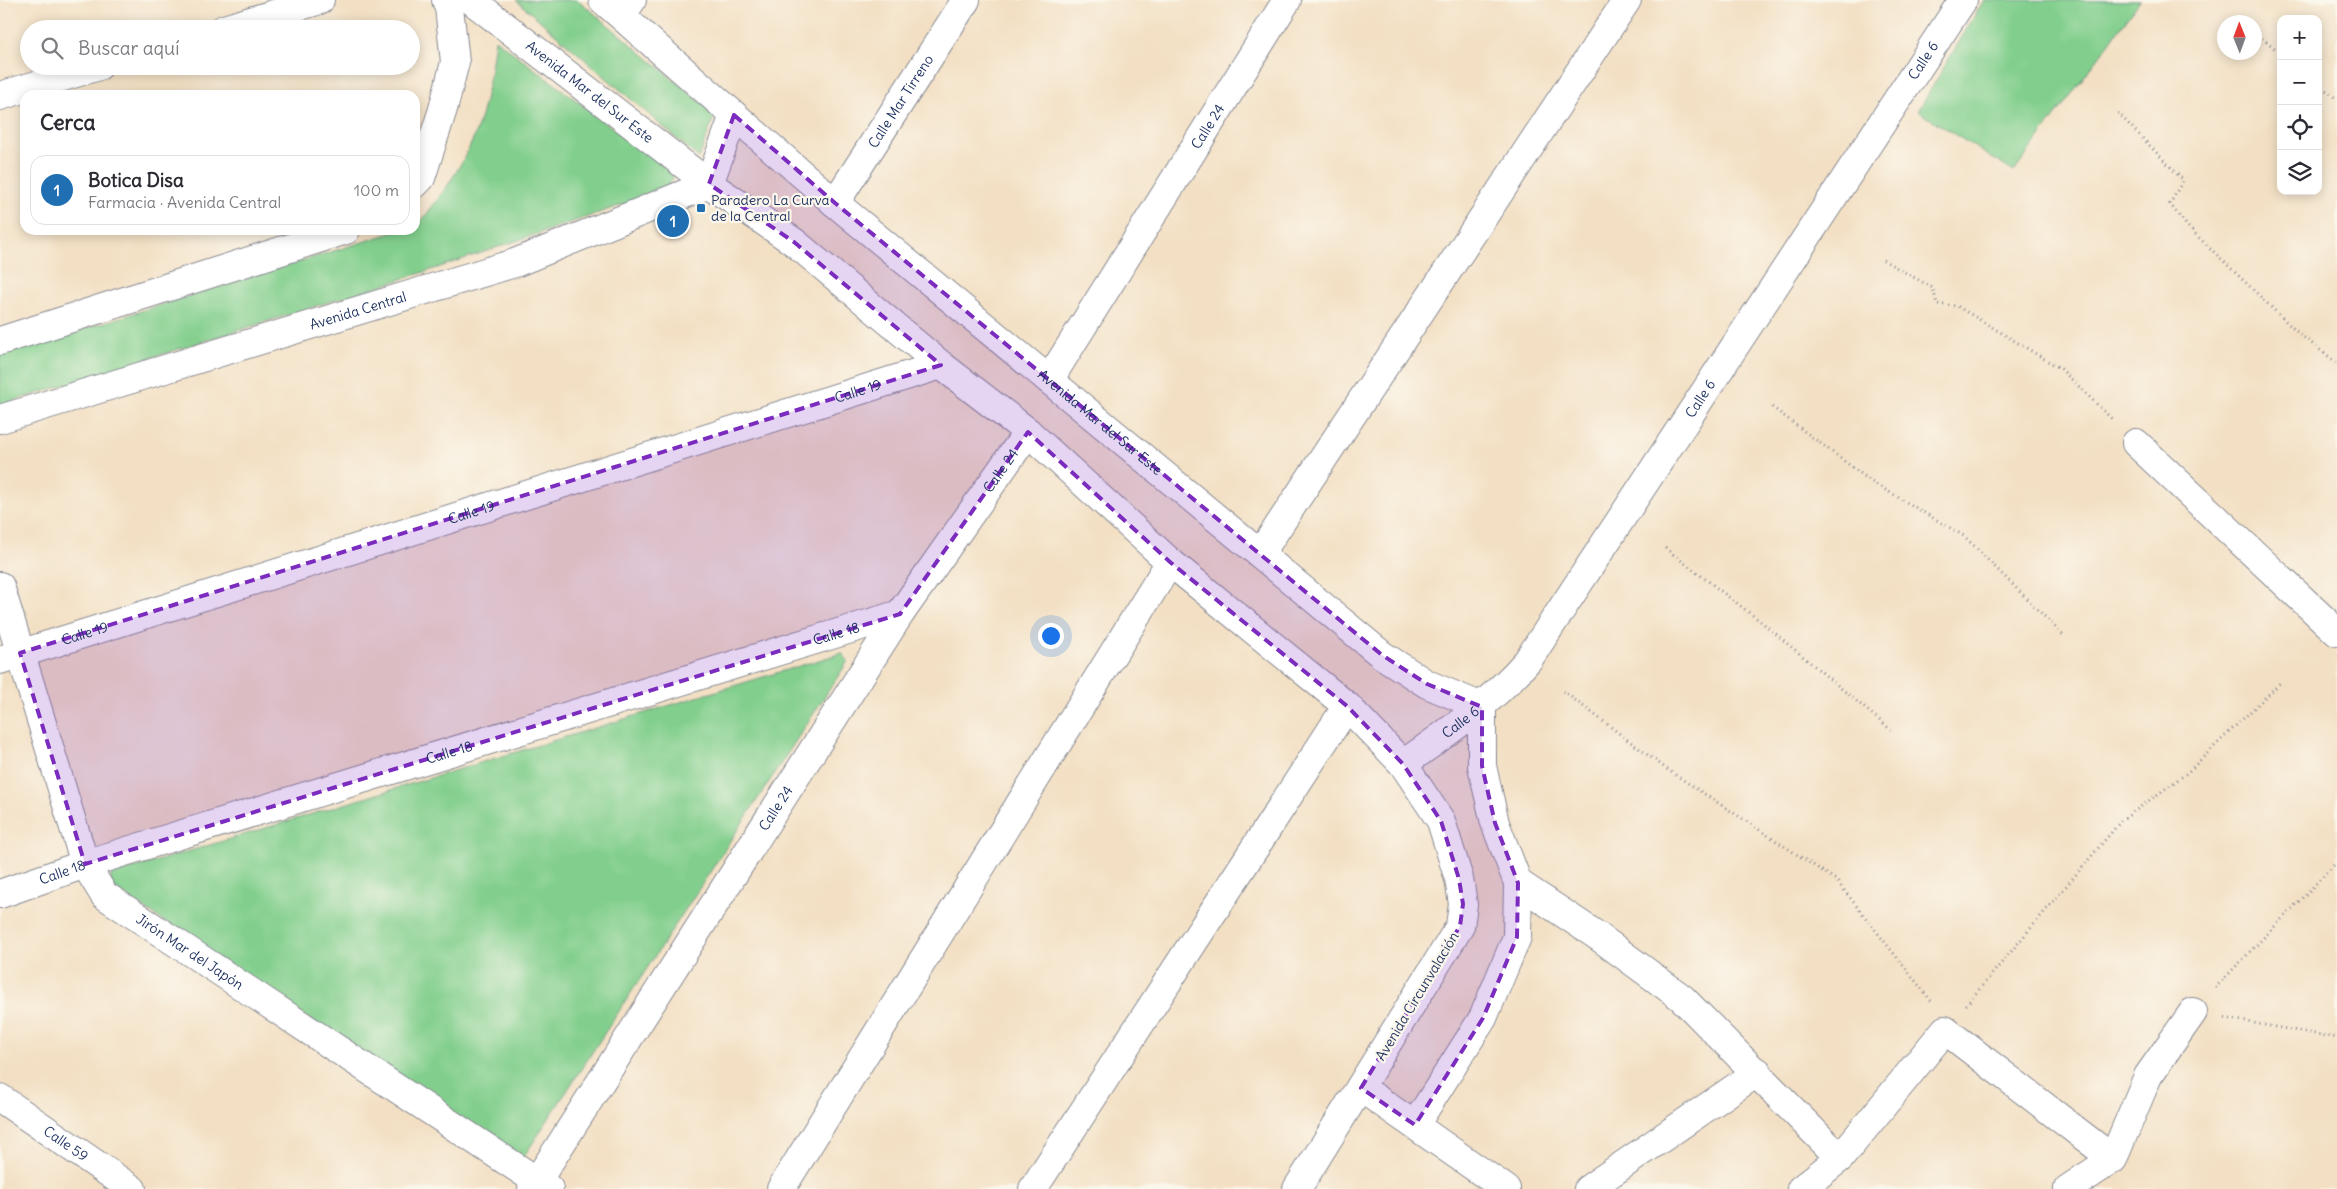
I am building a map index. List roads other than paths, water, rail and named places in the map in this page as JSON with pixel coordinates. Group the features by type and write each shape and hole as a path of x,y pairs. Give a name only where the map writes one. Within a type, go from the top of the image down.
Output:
{"street":[{"path":"254,20 320,0"},
{"path":"420,179 443,109 455,62 449,7 446,0"},
{"name":"Avenida Mar del Sur Este","path":"471,0 709,184 794,242 941,365 1028,432 1170,562 1347,706 1403,764"},
{"name":"Calle Mar Tirreno","path":"835,203 966,0"},
{"name":"Calle 24","path":"1049,380 1287,0"},
{"path":"1260,554 1626,0"},
{"name":"Calle 6","path":"1403,764 1482,707 1510,681 1528,660 1963,0"},
{"name":"Avenida Mar del Sur Este","path":"619,5 734,115 835,203 1382,655 1427,684 1482,707"},
{"path":"0,96 69,75"},
{"path":"709,184 734,115"},
{"name":"Avenida Central","path":"0,419 515,263 709,184"},
{"path":"0,342 331,235"},
{"name":"Calle 19","path":"10,657 941,365"},
{"name":"Calle 24","path":"540,1186 900,614 1028,432"},
{"path":"2136,443 2337,632"},
{"path":"781,1189 1170,562"},
{"name":"Jirón Mar del Japón","path":"0,586 10,657 85,864 104,895 540,1186"},
{"name":"Calle 18","path":"0,894 85,864 900,614"},
{"path":"1033,1189 1347,706"},
{"path":"1415,1125 1483,1018 1517,937 1518,883 1495,823 1482,766 1482,707"},
{"name":"Avenida Circunvalación","path":"1297,1189 1460,926 1463,904 1459,879 1441,821 1403,764"},
{"path":"1518,883 1599,937 1682,998 1758,1072 1840,1158"},
{"path":"2068,1189 2113,1159 2148,1076 2192,1012"},
{"path":"1801,1189 1840,1158 1945,1030 2113,1159"},
{"path":"1588,1189 1758,1072"},
{"path":"1361,1088 1506,1189"},
{"name":"Calle 59","path":"0,1098 132,1189"}],"place":[{"name":"Paradero La Curva de la Central","path":"701,208"},
{"name":"Botica Disa","path":"673,221"}]}
